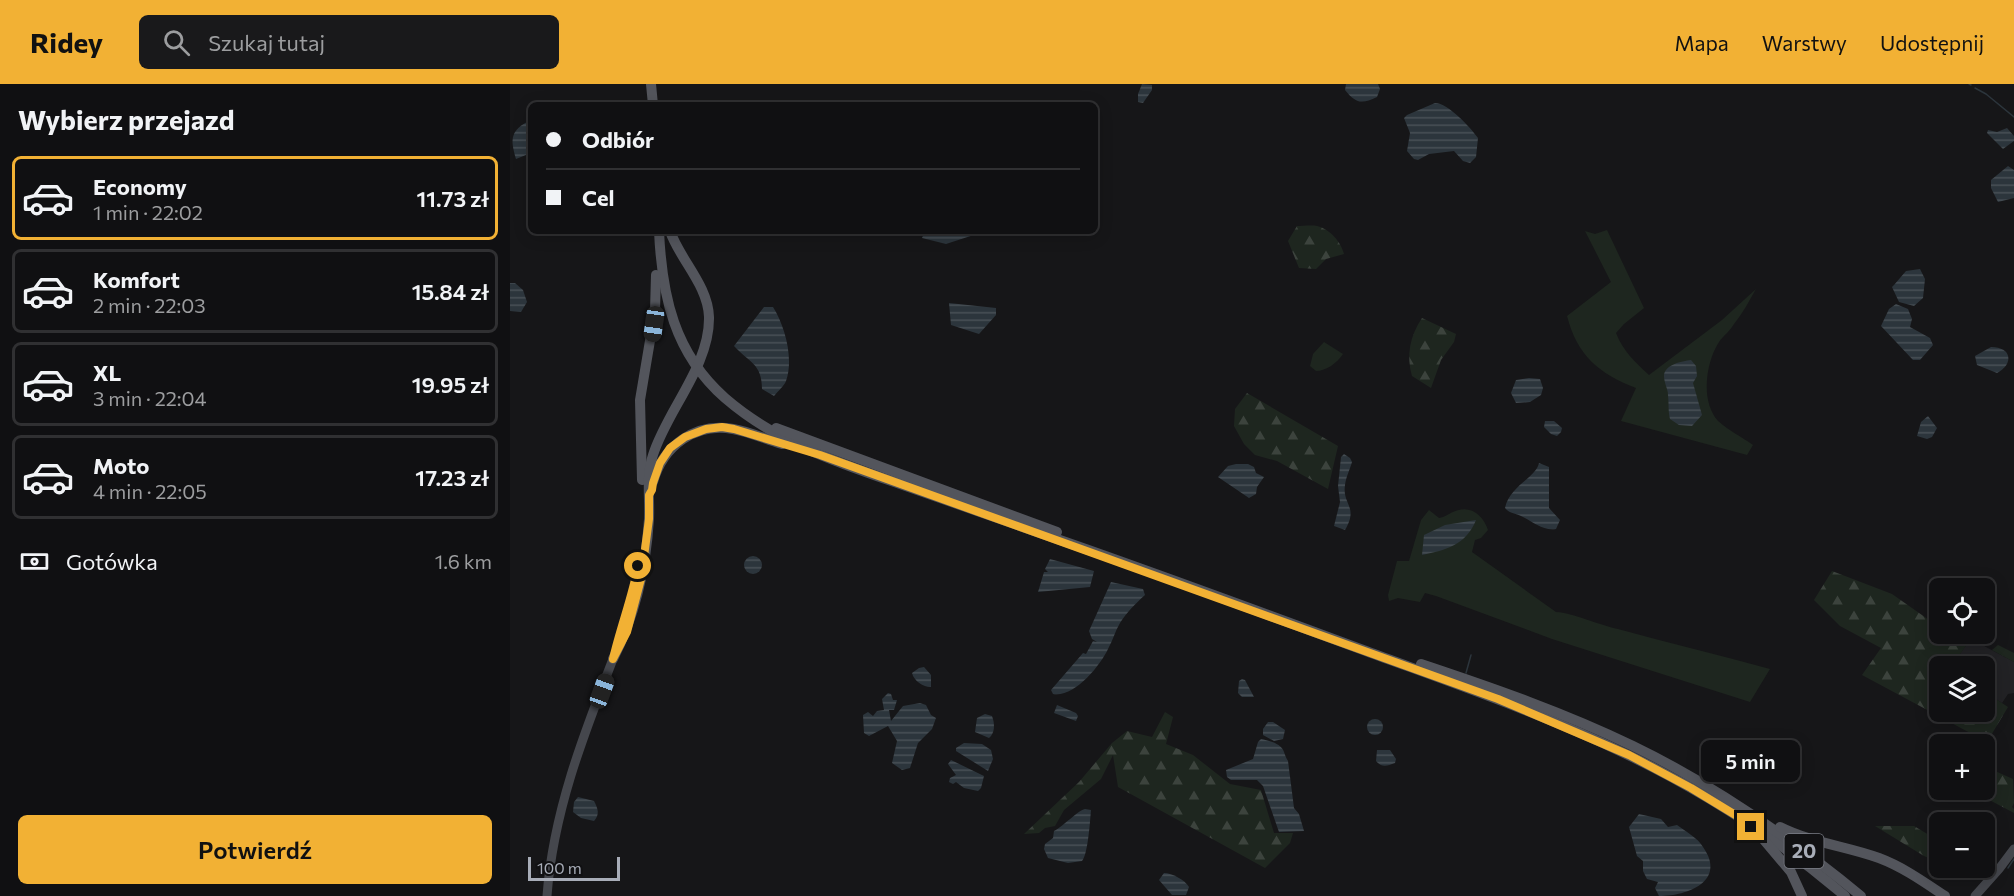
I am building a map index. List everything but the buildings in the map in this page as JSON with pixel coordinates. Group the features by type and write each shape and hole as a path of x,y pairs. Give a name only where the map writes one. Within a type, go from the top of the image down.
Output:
{"main road":[{"path":"651,84 653,102"},
{"name":"20","path":"659,234 661,267 669,312 690,357 705,378 723,396 774,435 860,471 1070,543 1498,699 1629,755 1785,836 1861,896"},
{"path":"613,659 627,632 641,579 649,519 649,472 653,454 705,348 709,329 705,298 672,234"},
{"path":"547,896 560,811 572,771 613,659 630,601 640,554 644,511 640,400 656,311 656,274 661,267"},
{"name":"20","path":"748,416 1063,534 1551,710 1634,746 1682,771 1743,814 1845,896"},
{"path":"649,495 656,472 666,454 685,437 706,429 722,427 734,429 820,455"},
{"path":"1743,814 1781,858 1791,872 1802,896"},
{"path":"1743,814 1804,837 1889,862 1909,872 1945,896"},
{"path":"1984,896 2014,849"},
{"path":"1975,896 2000,869"}],"shaded area":[{"path":"1142,84 1152,85 1152,90 1143,103 1138,102"},
{"path":"1346,84 1378,84 1380,89 1377,97 1360,101 1345,90"},
{"path":"1435,103 1452,111 1478,138 1476,157 1470,163 1463,161 1454,151 1429,154 1418,160 1407,151 1410,133 1404,118"},
{"path":"528,122 528,154 516,159 513,136 515,131"},
{"path":"2007,128 2014,136 2014,141 2003,149 1987,133 1988,130 1997,132"},
{"path":"2008,166 2014,170 2014,198 1998,202 1991,188 1991,180"},
{"path":"924,234 977,234 946,244 922,238"},
{"path":"1920,269 1925,279 1923,298 1914,306 1899,302 1892,287 1906,271"},
{"path":"510,283 515,283 523,290 527,302 521,312 510,311"},
{"path":"949,303 996,308 996,315 979,334 951,325"},
{"path":"1896,304 1908,309 1912,319 1910,327 1930,338 1933,345 1920,360 1913,360 1881,326 1889,309"},
{"path":"764,307 773,307 784,333 789,353 786,381 774,396 762,389 757,369 734,346"},
{"path":"1991,347 2003,350 2008,357 2006,365 1997,373 1977,365 1975,356"},
{"path":"1691,360 1696,366 1697,376 1693,383 1702,415 1692,426 1679,425 1670,419 1664,376 1670,366"},
{"path":"1540,379 1543,388 1541,395 1530,402 1516,403 1511,393 1516,380"},
{"path":"1928,416 1937,428 1932,437 1927,439 1917,436 1921,422"},
{"path":"1545,421 1554,421 1562,428 1561,432 1557,436 1551,434 1544,427"},
{"path":"1344,454 1352,462 1345,485 1350,516 1345,530 1334,526 1340,502 1338,486 1341,457"},
{"path":"1539,463 1549,467 1549,508 1560,520 1556,529 1542,527 1505,508 1512,493 1533,473"},
{"path":"1248,464 1254,467 1256,473 1264,477 1257,487 1256,494 1249,498 1218,477 1228,466"},
{"path":"1476,520 1461,541 1439,551 1422,555 1424,535 1445,525"},
{"path":"753,556 759,559 762,565 759,571 753,574 747,571 744,565 747,559"},
{"path":"1050,559 1094,571 1090,587 1038,592 1044,572 1048,572 1045,569"},
{"path":"1111,582 1143,589 1145,595 1131,608 1118,626 1110,646 1093,672 1069,691 1053,694 1051,690 1083,653 1086,654 1093,641 1097,642 1092,639 1089,631"},
{"path":"1967,644 1980,644 2014,662 2014,693 2008,694 2002,703 1995,698 1995,656 1958,656"},
{"path":"924,667 931,675 931,687 919,683 912,673"},
{"path":"1245,680 1254,697 1242,697 1238,693 1239,681"},
{"path":"888,693 891,694 893,700 897,700 894,710 889,710 891,721 903,706 920,703 926,705 931,715 936,718 932,729 918,743 910,768 902,770 892,763 897,741 888,726 869,736 864,733 863,715 868,712 873,716 877,711 884,710 882,699"},
{"path":"1057,705 1076,713 1078,716 1076,721 1054,713"},
{"path":"985,714 992,716 994,722 989,738 975,732 977,718"},
{"path":"1375,719 1383,727 1375,735 1367,727"},
{"path":"1268,722 1273,722 1285,730 1283,739 1274,741 1263,735 1263,729"},
{"path":"1261,739 1278,744 1284,752 1288,761 1294,808 1299,814 1304,831 1279,832 1263,786 1257,780 1231,780 1227,777 1226,770 1253,759"},
{"path":"964,743 982,744 991,750 993,759 988,771 956,751 956,748"},
{"path":"1377,750 1390,750 1396,759 1395,763 1380,765 1376,761"},
{"path":"951,760 984,776 978,791 964,788 956,782 953,784 949,782 950,778 956,775 948,764"},
{"path":"578,797 594,801 598,811 594,821 581,818 573,812 574,802"},
{"path":"1085,809 1091,810 1087,845 1082,861 1068,863 1048,858 1044,849 1045,844 1053,838 1054,831"},
{"path":"1639,814 1661,819 1668,827 1677,825 1701,844 1709,859 1710,869 1701,884 1681,893 1659,896 1655,888 1658,882 1647,879 1643,871 1643,861 1637,856 1629,827"},
{"path":"1164,873 1181,879 1187,884 1189,887 1186,895 1172,895 1159,880"}],"green space":[{"path":"1297,226 1315,226 1326,230 1338,241 1344,254 1326,259 1316,269 1299,268 1288,241"},
{"path":"1607,230 1644,308 1616,333 1626,351 1649,375 1722,320 1756,289 1740,316 1714,350 1707,382 1712,413 1718,421 1753,445 1747,455 1621,421 1636,388 1611,376 1591,361 1577,342 1567,316 1611,282 1585,231 1595,234"},
{"path":"1422,318 1456,334 1454,342 1441,360 1431,388 1412,376 1409,361 1410,346"},
{"path":"1324,342 1343,354 1331,366 1316,371 1310,366 1313,354"},
{"path":"1247,393 1338,446 1328,489 1277,461 1255,455 1244,444 1234,426 1235,409"},
{"path":"1465,509 1475,512 1483,520 1488,530 1481,538 1475,540 1472,552 1556,612 1770,669 1750,702 1552,639 1436,596 1425,593 1420,602 1398,598 1389,601 1388,595 1397,561 1409,561 1421,520 1429,510 1439,518"},
{"path":"1832,571 1892,594 1929,620 1929,644 1963,644 1966,646 1958,656 1929,656 1929,711 1862,675 1881,648 1840,626 1814,600"},
{"path":"1998,645 2014,653 2014,662 1992,650"},
{"path":"1995,699 2008,707 1992,734 1972,734 1950,722 1995,722"},
{"path":"1165,712 1173,717 1166,744 1193,755 1230,784 1261,790 1274,833 1293,833 1290,843 1265,868 1118,787 1113,755 1101,779 1064,810 1055,826 1045,828 1039,833 1024,834 1079,782 1112,743 1127,731 1152,737"},
{"path":"1995,771 2013,779 2014,803 2012,807 2014,813 1990,800 1995,800"},
{"path":"1875,826 1914,826 1929,835 1929,858"}],"waterway":[{"path":"1975,88 2014,117"},
{"path":"1466,673 1471,655"},
{"path":"2008,868 2014,859"}],"route":[{"path":"638,566 627,615 619,633 613,659 627,632 641,579 649,519 649,495 660,463 670,448 698,431 722,427 744,431 820,455 1498,699 1629,755 1691,788 1742,819 1751,827"}]}
